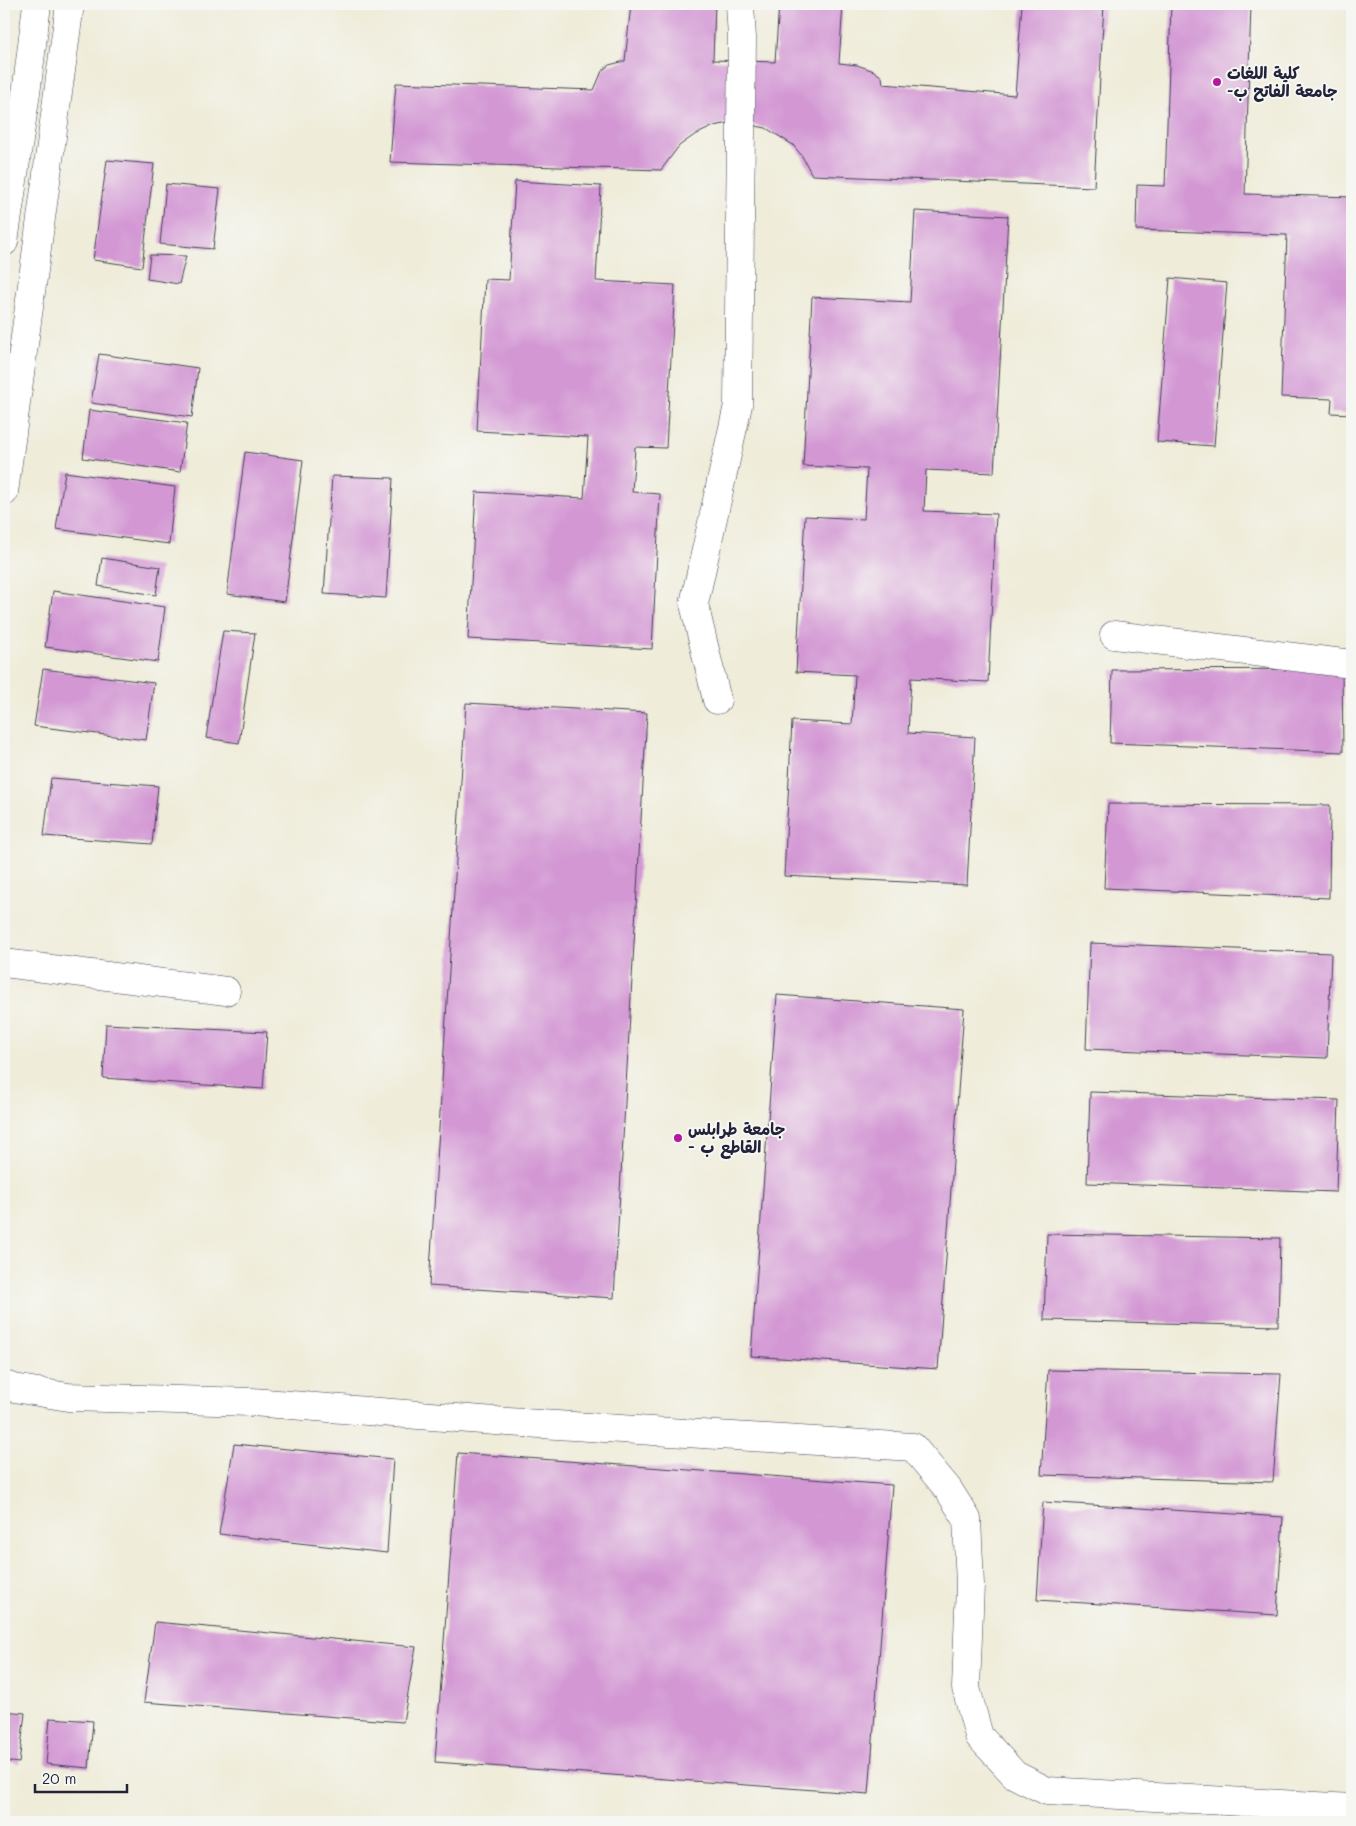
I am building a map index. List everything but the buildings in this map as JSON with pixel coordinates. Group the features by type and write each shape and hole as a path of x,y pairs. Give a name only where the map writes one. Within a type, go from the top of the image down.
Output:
{"street":[{"path":"4,242 37,4"},
{"path":"4,492 70,4"},
{"path":"717,700 694,604 738,406 742,38 740,4"},
{"path":"1114,635 1352,664"},
{"path":"4,963 226,991"},
{"path":"4,1385 68,1397 252,1402 508,1422 913,1447 948,1489 967,1519 970,1585 966,1688 979,1736 1015,1775 1047,1791 1352,1808"}],"place":[{"name":"كلية اللغات -جامعة الفاتح ب","path":"1217,82"},
{"name":"جامعة طرابلس - القاطع ب","path":"678,1138"}]}
